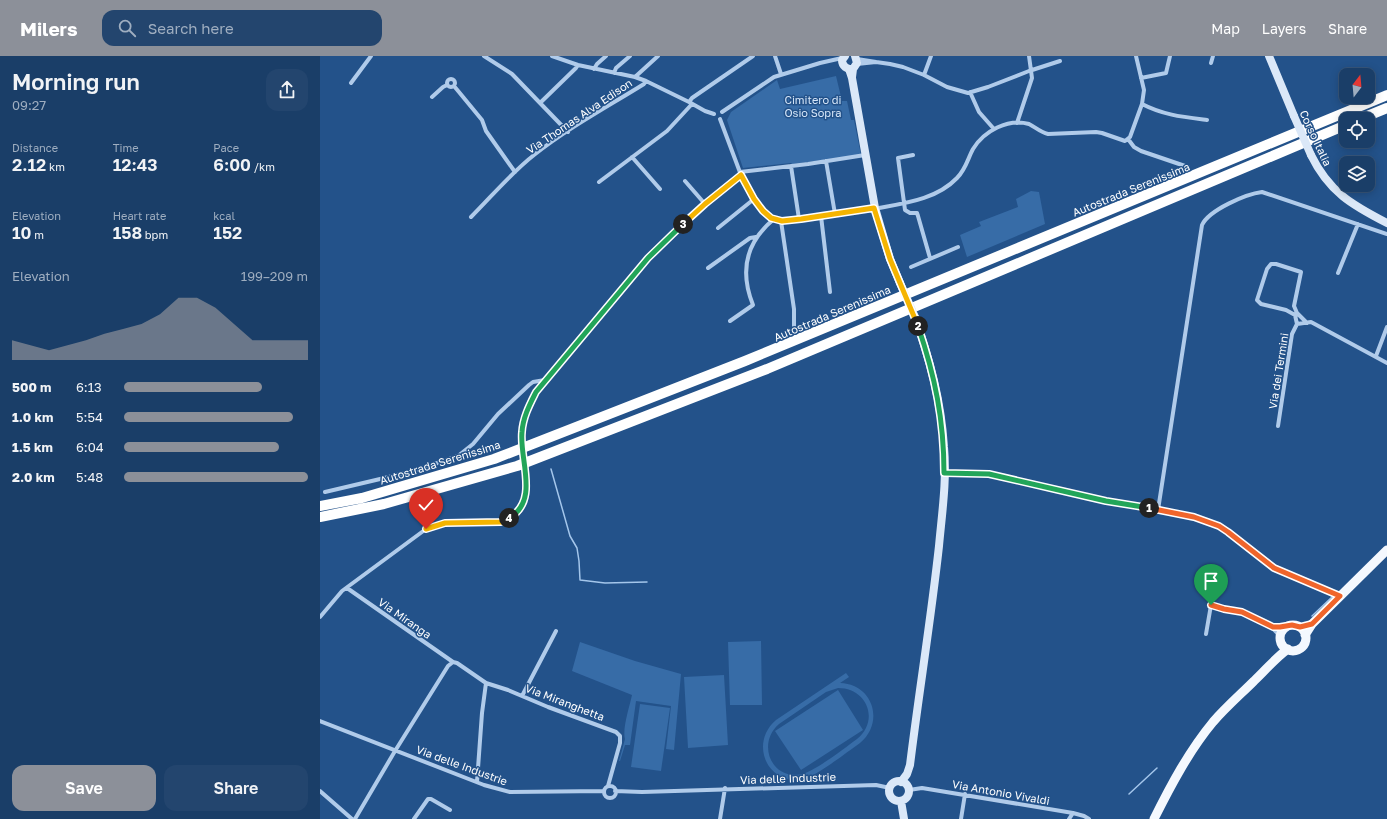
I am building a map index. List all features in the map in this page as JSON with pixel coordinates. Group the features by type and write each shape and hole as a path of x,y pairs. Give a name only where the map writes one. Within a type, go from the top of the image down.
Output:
{"highway":[{"name":"Autostrada Serenissima","path":"320,506 362,498 494,459 746,361 1387,95"},
{"path":"1375,113 1387,108"},
{"path":"320,516 384,504 517,466 767,370 1339,128"}],"main road":[{"path":"1154,819 1188,757 1208,729 1278,656 1283,644 1283,630 1299,629 1312,624 1387,550"},
{"path":"1283,644 1296,650 1301,647 1305,643 1299,629"}],"street":[{"path":"351,83 371,56"},
{"path":"484,56 506,69 568,132"},
{"path":"553,56 578,65 646,80 705,111 714,114 716,119 720,119 741,174 754,199 763,211 771,218 782,221 878,208 905,203 935,194 958,178 966,166 974,148 986,134 994,129 1016,122 1029,125 1042,133 1053,135 1096,132 1120,140 1128,139 1132,133 1142,104 1144,90 1136,56"},
{"path":"594,69 606,56"},
{"path":"614,73 616,68 630,56"},
{"path":"635,77 658,56"},
{"path":"600,182 667,131 691,103 692,98 753,56"},
{"path":"776,56 781,74"},
{"path":"924,75 931,56"},
{"path":"1016,122 1032,78 1029,56"},
{"path":"1141,78 1166,74 1170,56"},
{"path":"1211,63 1213,56"},
{"name":"Corso Italia","path":"1269,56 1319,171 1333,188 1350,202 1387,223"},
{"path":"714,114 716,111 722,112 774,77 820,63 841,59 845,68 854,63 876,62 890,64 924,75 947,87 970,92 1060,61"},
{"path":"854,63 852,78 874,208 890,259 915,317 930,362 941,416 944,448 944,489 934,591 918,698 910,765 907,774 901,782"},
{"path":"540,103 578,65"},
{"path":"448,85 448,81 452,79 456,82 454,86"},
{"name":"Via Thomas Alva Edison","path":"471,217 515,172 534,155 644,84 646,80"},
{"path":"432,97 443,87 448,85 451,87 454,86 482,120 486,131 515,172"},
{"path":"970,92 979,112 994,129"},
{"path":"1142,104 1158,112 1179,117 1207,120"},
{"path":"720,119 723,116 722,112"},
{"path":"1128,139 1131,145 1141,150 1188,167"},
{"path":"320,617 342,591 426,529 445,523 501,522 514,516 520,510 526,492 522,438 524,423 528,408 536,392 648,258 705,204 741,174 865,155"},
{"path":"913,155 898,158 905,210 907,212 917,213 930,258"},
{"path":"632,157 660,189"},
{"path":"826,161 835,214"},
{"path":"790,166 799,219"},
{"path":"685,181 705,204"},
{"path":"1158,510 1204,219 1216,210 1246,196 1262,192 1323,214 1387,234"},
{"path":"718,228 754,199"},
{"path":"821,216 830,292"},
{"path":"730,322 753,305 748,287 746,262 756,237 774,219"},
{"path":"782,221 794,310 794,327"},
{"path":"1338,273 1358,224"},
{"path":"708,268 750,238 756,237"},
{"path":"911,267 958,247"},
{"path":"1297,324 1295,315 1286,310 1261,304 1257,300 1267,269 1271,264 1276,264 1301,272 1294,306 1297,313 1307,323"},
{"name":"Via dei Termini","path":"1278,426 1292,334 1297,324 1311,322 1387,362"},
{"path":"1376,356 1387,328"},
{"path":"325,492 414,471 458,456 472,444 498,414 529,385 533,382 545,380"},
{"path":"944,473 989,474 1106,501 1194,517 1219,526 1274,568 1340,596"},
{"name":"Via Miranga","path":"348,588 455,663"},
{"path":"1206,634 1211,605 1242,612 1273,627 1278,633 1283,644"},
{"path":"1273,627 1299,629"},
{"path":"522,696 556,632"},
{"path":"320,791 354,819 448,666 455,663"},
{"name":"Via Miranghetta","path":"455,663 486,683 616,732 620,736 620,743 608,786"},
{"path":"477,782 486,683"},
{"name":"Via delle Industrie","path":"320,721 477,782 510,792 604,791 605,796 609,798 614,796 615,791 642,792 725,788 876,785 890,788"},
{"path":"896,782 901,782 906,784 909,790 906,798 901,801 895,800 891,797 890,788 896,782"},
{"path":"604,791 608,786 613,787 615,791"},
{"path":"720,819 725,788"},
{"name":"Via Antonio Vivaldi","path":"909,790 922,788 965,794 1073,813 1089,819"},
{"path":"961,819 965,794"},
{"path":"414,819 428,799 431,799 450,810"},
{"path":"901,801 904,819"},
{"path":"1068,819 1073,813"}],"green space":[{"name":"Cimitero di Osio Sopra","path":"836,76 842,101 847,101 851,120 854,120 861,155 792,164 743,168 727,120 731,112 777,80 780,89"},
{"path":"1031,191 1039,192 1045,224 967,257 960,235 981,226 979,222 1018,207 1016,199"},
{"path":"761,641 762,705 730,705 728,642"},
{"path":"580,642 635,661 681,674 674,750 666,749 671,706 636,701 630,745 625,745 619,761 625,739 625,723 632,695 572,671"},
{"path":"846,673 849,677 840,683 851,685 861,690 872,706 873,715 872,725 868,734 860,743 824,769 803,779 790,779 780,776 766,761 763,751 764,740 768,729 776,720","holes":["838,688 848,689 863,699 867,706 869,715 868,723 864,731 857,739 808,772 791,775 775,767 768,750 772,732 779,724 826,692"]},
{"path":"724,675 728,745 688,748 684,677"},
{"path":"838,690 863,730 801,770 775,731"},
{"path":"640,704 670,708 661,771 631,767"}],"waterway":[{"path":"551,469 570,536 577,548 580,580 605,583 647,582"},
{"path":"1312,616 1332,597"},
{"path":"1129,794 1157,768"}],"route":[{"path":"426,529 445,523 501,522 514,516 520,510 527,484 522,433 528,408 536,392 648,258 705,204 741,175 754,199 763,211 771,218 782,221 874,208 890,259 915,317 930,362 941,416 944,448 944,473 989,474 1106,501 1150,508 1208,521 1228,532 1274,568 1289,576 1340,596 1312,624 1300,627 1292,625 1273,627 1242,612 1211,605"}]}
